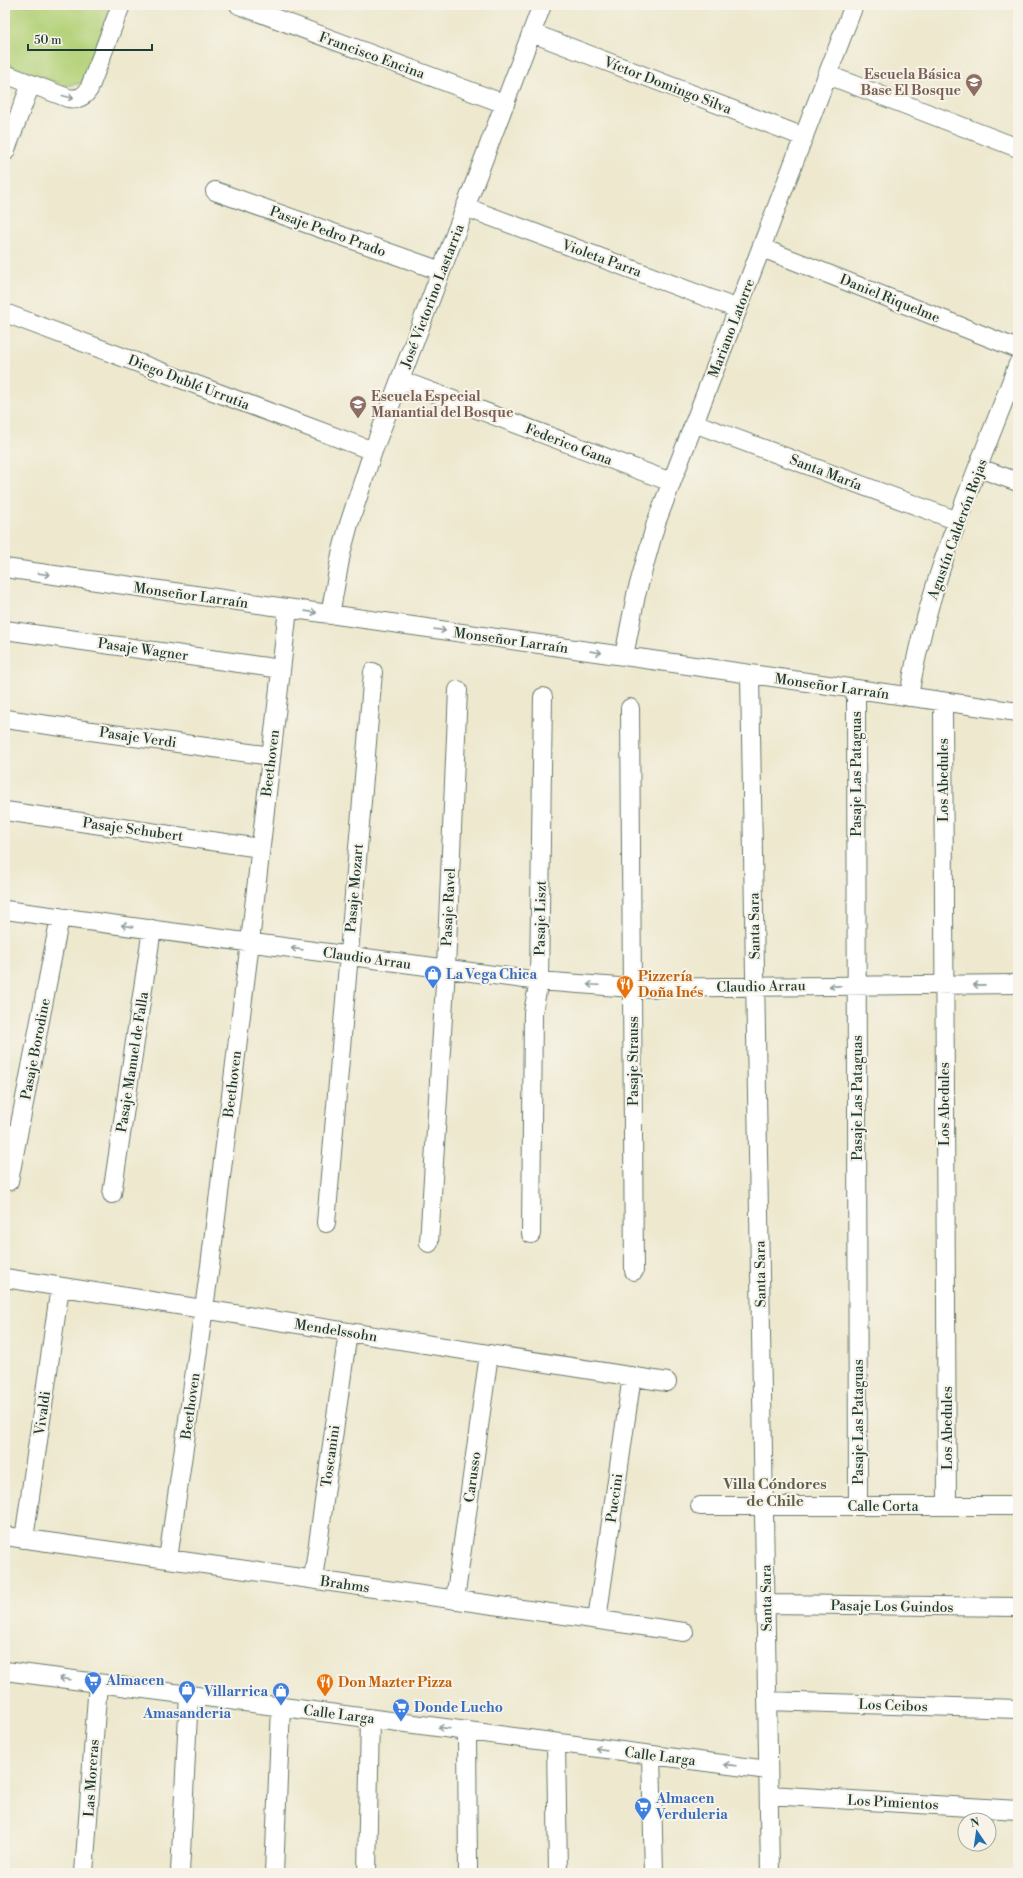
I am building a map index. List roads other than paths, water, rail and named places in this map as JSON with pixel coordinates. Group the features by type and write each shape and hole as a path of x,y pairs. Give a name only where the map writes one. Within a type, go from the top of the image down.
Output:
{"street":[{"path":"5,74 68,98 74,99 84,96 90,89 121,5"},
{"name":"Francisco Encina","path":"239,5 505,104"},
{"name":"José Victorino Lastarria","path":"330,615 349,524 373,451 542,5"},
{"name":"Mariano Latorre","path":"624,656 629,625 644,564 671,482 854,5"},
{"name":"Víctor Domingo Silva","path":"532,33 804,137"},
{"path":"828,75 1018,148"},
{"path":"5,152 31,84"},
{"name":"Pasaje Pedro Prado","path":"215,191 441,271"},
{"name":"Violeta Parra","path":"465,207 738,309"},
{"name":"Daniel Riquelme","path":"762,248 1018,349"},
{"name":"Diego Dublé Urrutia","path":"5,312 373,451"},
{"name":"Agustín Calderón Rojas","path":"909,697 914,665 934,586 1018,364"},
{"name":"Federico Gana","path":"400,380 671,482"},
{"name":"Santa María","path":"694,423 958,522"},
{"path":"979,468 1018,482"},
{"name":"Monseñor Larraín","path":"5,568 1018,712"},
{"name":"Beethoven","path":"168,1559 204,1309 250,942 288,608"},
{"name":"Pasaje Wagner","path":"5,630 281,669"},
{"name":"Pasaje Mozart","path":"326,1224 373,672"},
{"name":"Santa Sara","path":"750,674 770,1873"},
{"name":"Pasaje Ravel","path":"429,1243 446,968 458,690"},
{"name":"Pasaje Las Pataguas","path":"856,690 858,1506"},
{"name":"Pasaje Liszt","path":"530,1234 533,1012 539,981 543,697"},
{"name":"Los Abedules","path":"943,702 943,985 947,1506"},
{"name":"Pasaje Strauss","path":"630,708 634,1271"},
{"name":"Pasaje Verdi","path":"5,718 271,756"},
{"name":"Pasaje Schubert","path":"5,811 260,848"},
{"name":"Claudio Arrau","path":"5,910 539,981 632,988 1018,984"},
{"name":"Pasaje Borodine","path":"10,1181 60,917"},
{"name":"Pasaje Manuel de Falla","path":"112,1194 152,929"},
{"name":"Mendelssohn","path":"5,1278 667,1382"},
{"name":"Vivaldi","path":"24,1539 60,1287"},
{"name":"Toscanini","path":"313,1579 348,1332"},
{"name":"Carusso","path":"455,1600 489,1354"},
{"name":"Puccini","path":"596,1620 632,1376"},
{"name":"Calle Corta","path":"700,1506 1018,1506"},
{"name":"Brahms","path":"5,1536 684,1632"},
{"name":"Pasaje Los Guindos","path":"766,1604 1018,1607"},
{"name":"Calle Larga","path":"5,1671 768,1770"},
{"name":"Las Moreras","path":"84,1873 98,1683"},
{"path":"180,1873 189,1695"},
{"name":"Los Ceibos","path":"767,1701 1018,1709"},
{"path":"274,1873 280,1707"},
{"path":"367,1873 370,1718"},
{"path":"467,1731 468,1873"},
{"path":"556,1743 558,1873"},
{"path":"651,1755 654,1873"},
{"name":"Los Pimientos","path":"769,1794 1018,1810"}],"place":[{"name":"Escuela Básica Base El Bosque","path":"974,97"},
{"name":"Escuela Especial Manantial del Bosque","path":"358,419"},
{"name":"La Vega Chica","path":"433,989"},
{"name":"Pizzería Doña Inés","path":"625,999"},
{"name":"Almacen","path":"93,1695"},
{"name":"Don Mazter Pizza","path":"325,1697"},
{"name":"Amasanderia","path":"187,1704"},
{"name":"Villarrica","path":"281,1706"},
{"name":"Donde Lucho","path":"401,1722"},
{"name":"Almacen Verduleria","path":"643,1821"}],"district":[{"name":"Villa Cóndores de Chile","path":"775,1492"}]}
